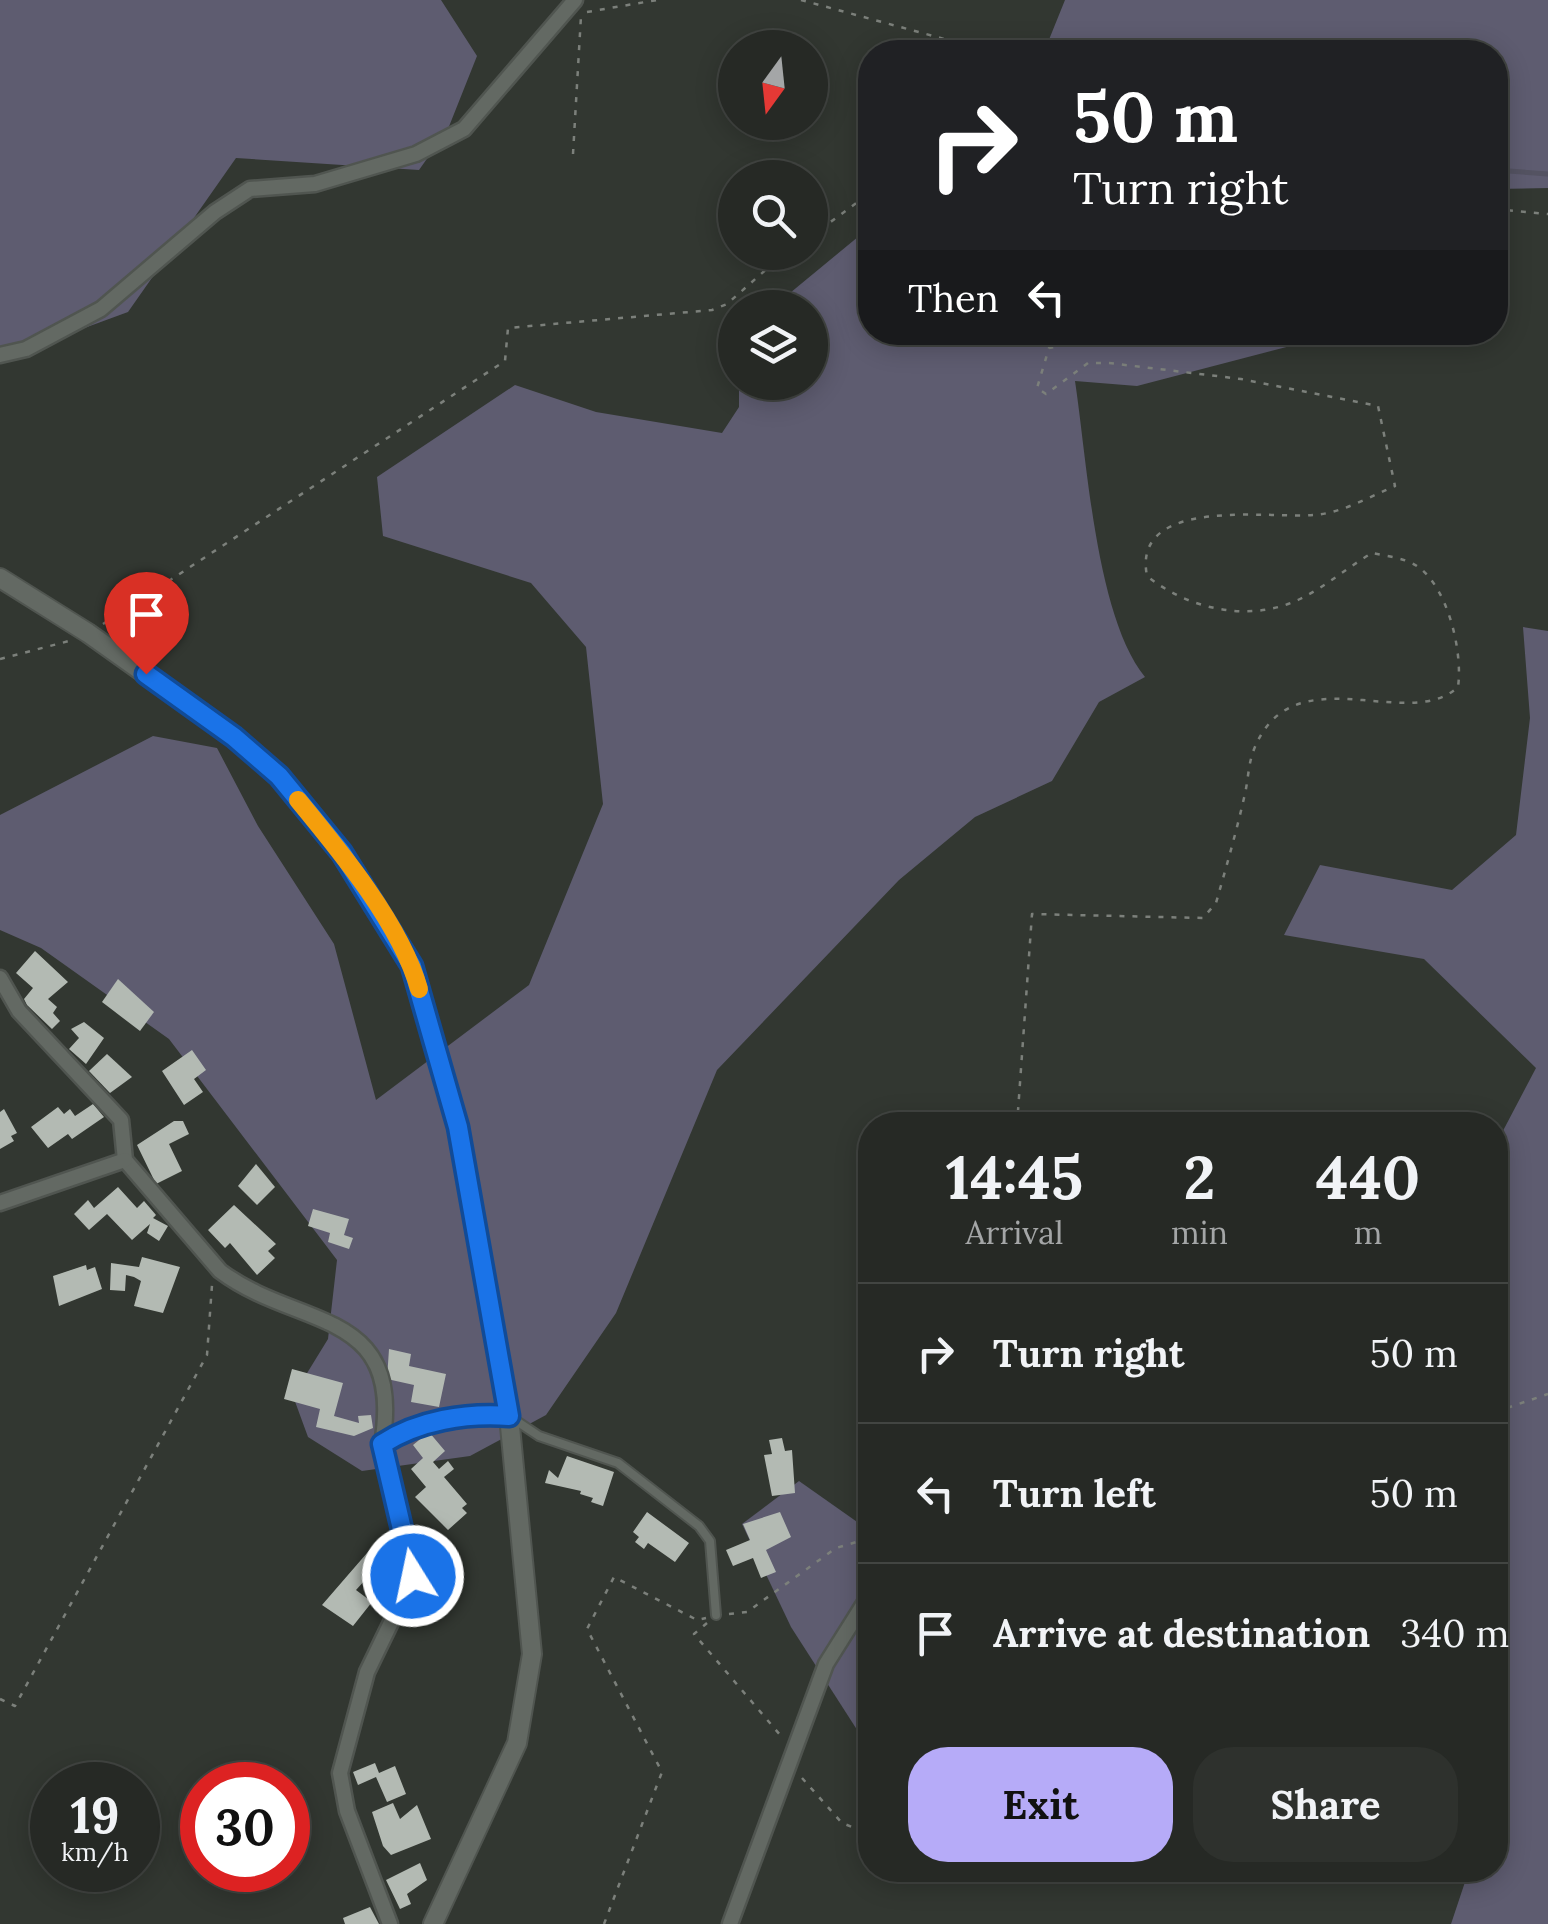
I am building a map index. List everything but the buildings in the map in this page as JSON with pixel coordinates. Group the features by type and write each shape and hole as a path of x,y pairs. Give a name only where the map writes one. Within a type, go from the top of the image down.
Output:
{"street":[{"path":"0,355 26,349 101,309 136,284 215,212 250,189 315,184 416,154 464,130 575,0"},
{"path":"0,578 88,633 234,737 279,776 342,853 412,966 458,1127 509,1416 532,1654 517,1743 433,1924"},
{"path":"0,978 19,1011 121,1120 126,1160 220,1271 238,1284 342,1328 366,1345 380,1370 386,1423 382,1444 413,1576 368,1672 340,1772 346,1810 390,1924"},
{"path":"0,1202 126,1160"},
{"path":"730,1924 826,1664 858,1611"}],"lane":[{"path":"382,1444 416,1427 479,1414 509,1416 539,1436 618,1463 699,1526 710,1541 716,1615"}],"path":[{"path":"573,154 581,12 657,0"},
{"path":"801,0 948,40"},
{"path":"828,224 858,202"},
{"path":"1508,210 1548,214"},
{"path":"0,660 88,633 505,361 508,328 712,310 726,304 765,270"},
{"path":"1018,1112 1032,914 1203,918 1216,903 1254,750 1272,724 1295,707 1326,698 1428,705 1458,687 1462,661 1450,616 1424,572 1414,563 1372,553 1303,598 1253,613 1215,609 1165,590 1147,576 1150,548 1168,528 1196,516 1315,515 1395,486 1378,406 1241,379 1088,362 1046,394 1037,388 1049,348 1064,345"},
{"path":"0,1698 15,1706 208,1355 212,1284 238,1284"},
{"path":"1508,1408 1548,1394"},
{"path":"604,1924 662,1772 587,1628 614,1578 697,1620 748,1612 836,1548 858,1542"},
{"path":"716,1615 694,1634 794,1754 802,1778 823,1805 842,1823 858,1829"}],"shaded area":[{"path":"0,0 441,0 477,56 448,129 419,170 236,158 128,312 0,359"},
{"path":"1065,0 1548,0 1548,188 1508,189 1508,40 1049,40"},
{"path":"858,237 858,345 1294,345 1137,386 1075,381 1104,578 1128,650 1145,677 1099,702 1052,781 975,817 899,880 717,1070 616,1313 546,1415 470,1456 362,1471 308,1437 293,1396 328,1339 337,1260 169,1039 41,948 0,930 0,815 153,736 217,748 258,826 334,944 376,1100 529,985 603,804 586,647 531,583 383,536 377,477 515,385 596,412 722,433 739,407 739,400 828,400 828,290 794,290 818,270 828,270 828,262"},
{"path":"1523,627 1548,631 1548,1924 1451,1924 1465,1882 1508,1882 1508,1121 1536,1068 1424,959 1284,935 1320,865 1452,890 1516,835 1530,718"},
{"path":"799,1481 858,1523 858,1731 791,1627 742,1524"}],"waterway":[{"path":"1508,171 1548,174"}],"slow traffic":[{"path":"298,800 342,853 412,966 419,989"}],"route":[{"path":"146,674 234,737 279,776 342,853 412,966 458,1127 509,1416 479,1414 416,1427 382,1444 409,1545 413,1576"}]}
